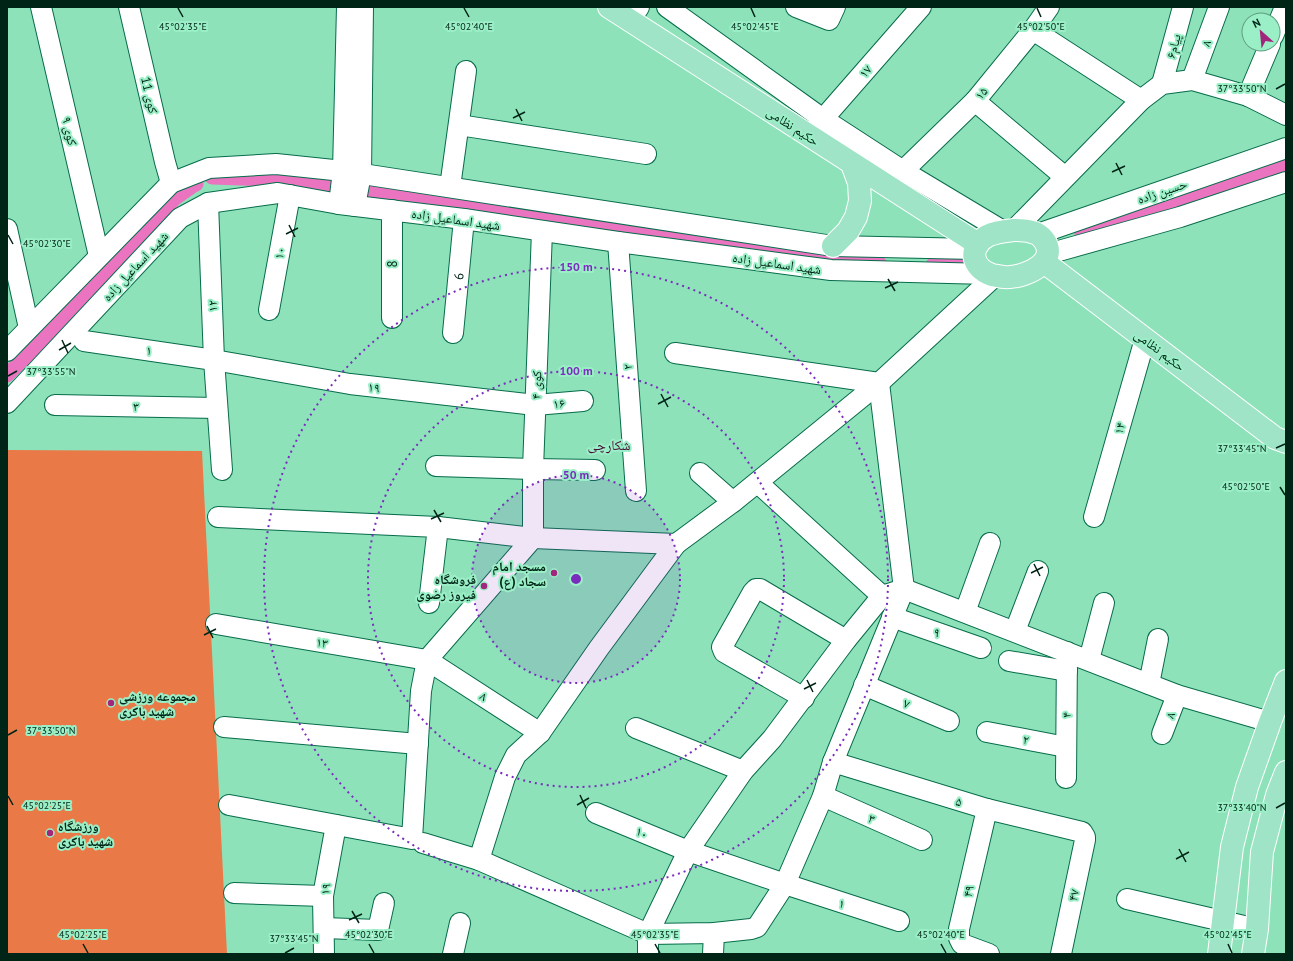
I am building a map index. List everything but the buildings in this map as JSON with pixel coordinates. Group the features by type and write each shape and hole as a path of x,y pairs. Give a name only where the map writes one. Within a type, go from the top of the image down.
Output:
{"main road":[{"name":"حکیم نظامی","path":"609,7 635,14 811,137 976,247"},
{"path":"833,246 848,231 856,217 860,202 860,183 852,164"},
{"path":"995,232 1032,232 1038,234 1045,241 1046,258 1033,271 1020,276 1010,277 992,275 978,266 974,257 976,247 982,240 995,232"},
{"name":"حکیم نظامی","path":"1046,258 1145,339 1281,440 1286,459"},
{"path":"1219,954 1232,847 1247,787 1286,681"},
{"path":"1253,954 1257,930 1262,852 1277,795 1286,772"}],"street":[{"name":"کوی ۹","path":"40,7 99,256"},
{"name":"کوی 11","path":"130,7 165,162 172,183"},
{"path":"347,7 352,172"},
{"path":"347,205 352,172 363,7"},
{"path":"667,7 823,119 903,171 1009,231 1141,100 1162,84 1192,80 1248,96 1286,115"},
{"path":"796,7 829,20 836,7"},
{"name":"۱۷","path":"811,137 823,119 921,7"},
{"name":"۱۵","path":"903,171 975,101 1033,30 1049,7"},
{"name":"۶پیام","path":"1162,84 1183,7"},
{"name":"۸","path":"1192,80 1219,7"},
{"path":"1281,17 1285,7"},
{"path":"1033,30 1141,100"},
{"path":"1248,96 1267,52"},
{"path":"450,187 466,71"},
{"path":"975,101 1065,176"},
{"path":"459,126 646,154"},
{"name":"حسین زاده","path":"1038,234 1286,148"},
{"name":"شهید اسماعیل زاده","path":"7,351 172,183 209,168 276,164 352,172 833,246 976,247"},
{"path":"1046,258 1180,217 1286,182"},
{"name":"شهید اسماعیل زاده","path":"7,403 180,218 208,203 278,194 347,205 464,219 618,242 831,270 992,275"},
{"name":"۱۰","path":"269,310 290,196"},
{"name":"۱۲","path":"208,203 214,360 222,470"},
{"name":"8","path":"392,210 392,318"},
{"name":"6","path":"453,333 464,219"},
{"path":"7,229 29,328"},
{"name":"کوی ۴","path":"533,538 533,470 542,231"},
{"name":"۲","path":"618,242 636,491"},
{"path":"480,860 505,777 516,754 540,732 599,648 676,544 758,483 879,383 992,275"},
{"name":"۱۴","path":"1094,517 1145,339"},
{"name":"۱","path":"84,341 214,360"},
{"path":"676,353 879,383"},
{"name":"۱۹","path":"214,360 350,384 535,405"},
{"path":"423,843 480,860 648,934 714,933 758,927 784,884 823,796 833,762 904,589 879,383"},
{"name":"۱۶","path":"535,405 583,401"},
{"name":"۳","path":"55,405 217,408"},
{"path":"436,466 533,470 595,470"},
{"path":"700,473 733,502"},
{"path":"758,483 882,596"},
{"path":"218,517 438,527 533,538 676,544"},
{"path":"429,603 438,527"},
{"path":"229,805 412,839 420,691 427,660 533,538"},
{"path":"965,612 990,543"},
{"path":"1015,631 1038,571"},
{"path":"804,698 724,652 722,646 753,592 760,589 846,640"},
{"path":"648,954 648,934 688,851 743,771 772,739 846,640 882,596 904,589 1177,695 1270,722"},
{"path":"1089,660 1104,603"},
{"name":"۹","path":"892,617 981,648"},
{"name":"۱۳","path":"216,624 427,660"},
{"path":"1149,684 1158,640"},
{"name":"۴","path":"1066,778 1067,652"},
{"name":"۸","path":"427,660 540,732"},
{"path":"1009,661 1067,671"},
{"name":"۷","path":"864,685 949,720"},
{"name":"۸","path":"1162,734 1177,695"},
{"path":"224,726 418,744"},
{"path":"636,728 743,771"},
{"name":"۲","path":"987,732 1066,747"},
{"name":"۵","path":"833,762 987,809 1082,832 1085,837"},
{"name":"۳","path":"823,796 922,840"},
{"name":"۴۹","path":"987,809 959,929 959,938 962,944 989,954"},
{"name":"۱۰","path":"596,813 688,851 784,884"},
{"name":"۱۹","path":"324,954 323,896 336,825"},
{"name":"۴۷","path":"1060,954 1085,837"},
{"name":"۱","path":"784,884 899,920"},
{"path":"234,893 323,896"},
{"path":"1127,899 1257,930"},
{"path":"324,928 378,930 384,903"},
{"path":"453,954 460,923"},
{"path":"713,954 714,933"}],"shaded area":[{"name":"مجموعه ورزشی شهید باکری","path":"7,450 202,451 227,954 7,954"}],"waterway":[{"path":"1082,234 1286,165"},
{"path":"212,177 299,180 879,263"},
{"path":"7,375 79,303 175,198 196,184"},
{"path":"933,265 969,261"}],"place":[{"name":"مسجد امام سجاد (ع)","path":"554,573"},
{"name":"فروشگاه فیروز رضوی","path":"484,586"},
{"name":"مجموعه ورزشی شهید باکری","path":"111,703"},
{"name":"ورزشگاه شهید باکری","path":"50,833"}],"district":[{"name":"شکارچی","path":"609,445"}]}
